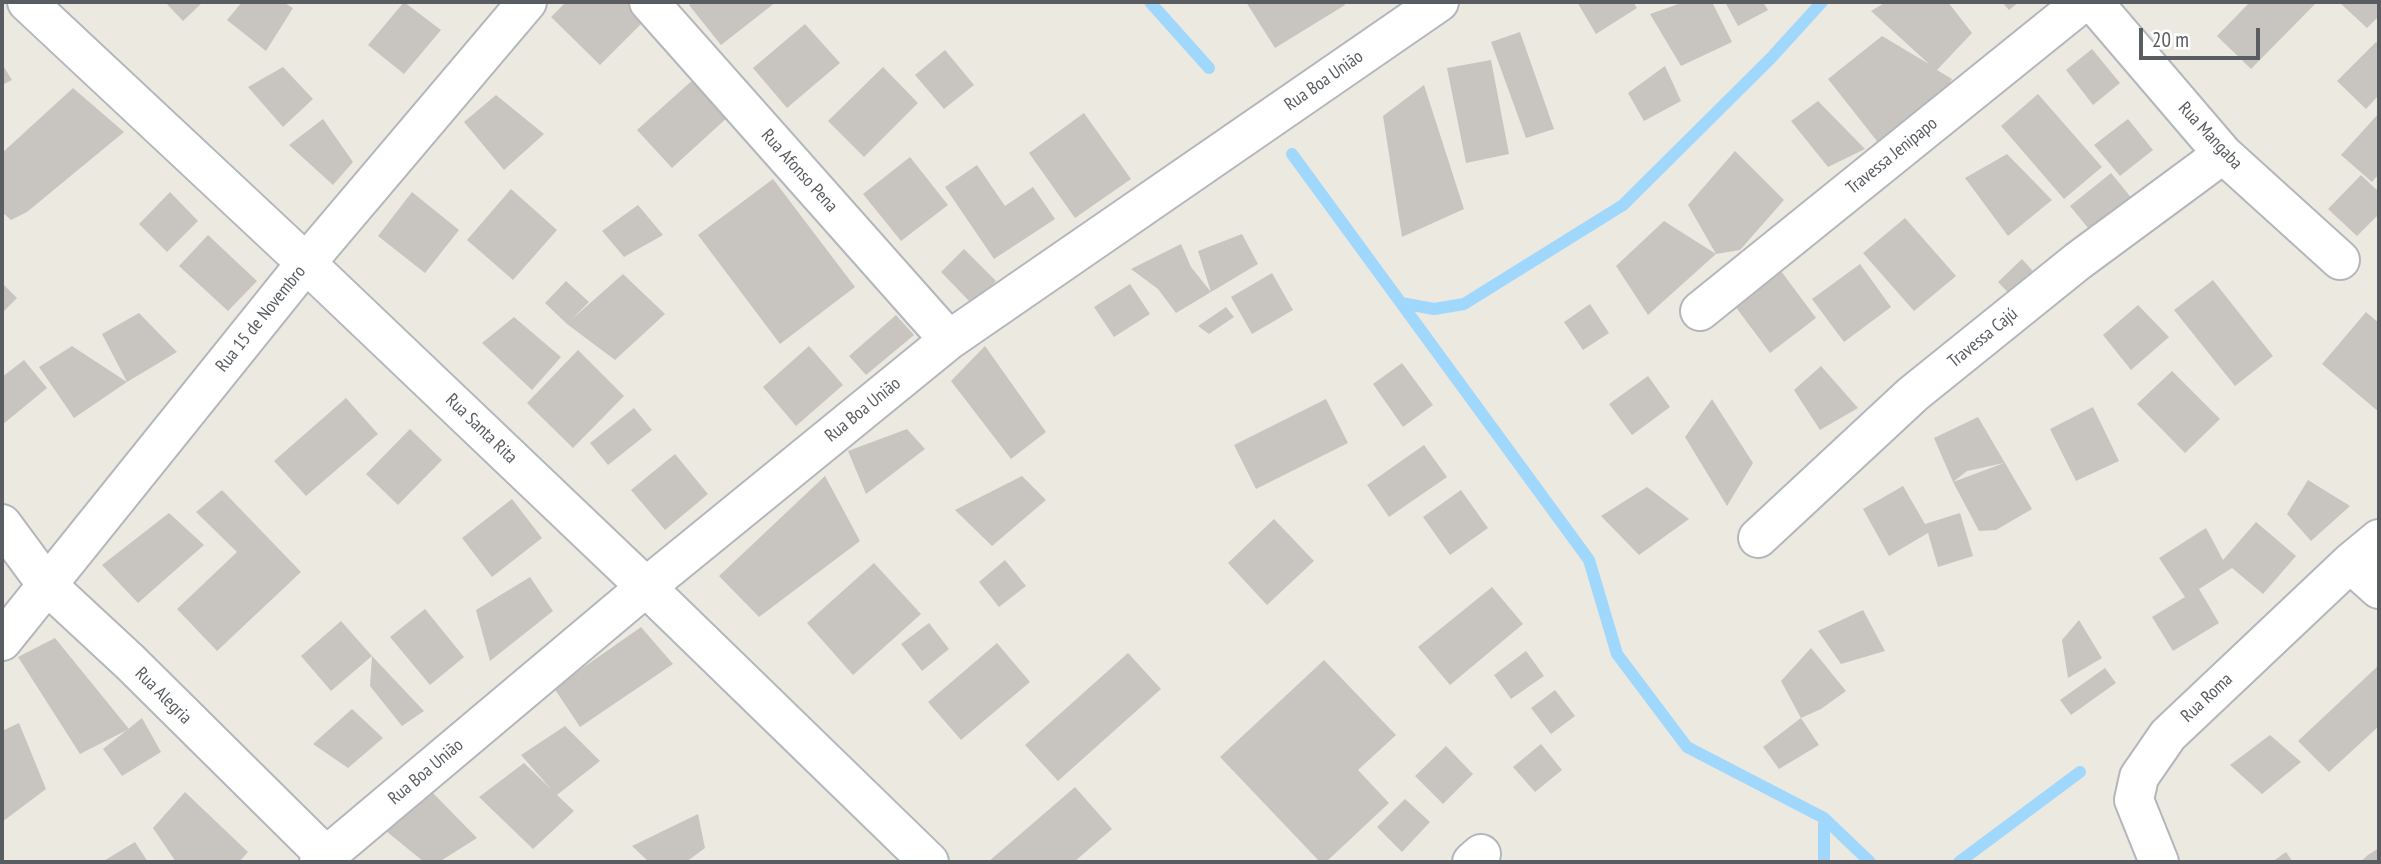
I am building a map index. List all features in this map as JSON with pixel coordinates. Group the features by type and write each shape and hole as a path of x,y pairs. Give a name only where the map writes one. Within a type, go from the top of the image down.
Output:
{"street":[{"name":"Rua Santa Rita","path":"27,2 646,587 929,862"},
{"name":"Rua 15 de Novembro","path":"2,641 306,263 527,2"},
{"name":"Rua Afonso Pena","path":"649,2 949,340"},
{"name":"Rua Boa União","path":"326,860 646,587 949,340 1439,2"},
{"name":"Travessa Jenipapo","path":"1700,311 2083,2"},
{"name":"Rua Mangaba","path":"2093,2 2223,154 2340,260"},
{"name":"Travessa Cajú","path":"1758,538 1913,394 2078,261 2223,154"},
{"name":"Rua Alegria","path":"2,524 47,585 130,662 326,860"},
{"name":"Rua Roma","path":"2159,862 2134,800 2139,777 2168,735 2350,563 2379,539"},
{"path":"2350,563 2379,589"}],"building":[{"path":"165,2 203,2 183,21"},
{"path":"242,2 283,2 293,8 266,51 227,20"},
{"path":"404,2 441,30 404,74 368,45"},
{"path":"566,2 628,2 646,19 600,65 551,17"},
{"path":"692,2 776,2 721,45 689,5"},
{"path":"1246,2 1344,2 1345,5 1275,48"},
{"path":"1577,2 1633,2 1637,8 1596,34"},
{"path":"1684,2 1712,2 1732,42 1681,66 1650,14"},
{"path":"1725,2 1763,2 1768,10 1738,26"},
{"path":"1886,2 1948,2 1972,33 1937,70 1952,79 1940,99 1880,145 1828,79 1882,36 1929,64 1871,11"},
{"path":"2002,2 2019,2 2009,10"},
{"path":"2250,2 2317,2 2251,69 2217,36"},
{"path":"2339,2 2379,2 2379,16 2367,28"},
{"path":"805,24 840,63 787,108 753,68"},
{"path":"1520,32 1554,129 1526,138 1491,42"},
{"path":"2376,42 2379,45 2379,95 2366,109 2337,81"},
{"path":"2092,49 2120,83 2093,105 2066,70"},
{"path":"945,50 974,85 944,109 915,75"},
{"path":"1491,60 1509,154 1466,163 1447,68"},
{"path":"2,64 12,80 2,85"},
{"path":"1665,66 1681,101 1644,121 1628,93"},
{"path":"283,67 313,99 283,127 248,87"},
{"path":"883,67 918,103 864,157 828,121"},
{"path":"706,68 740,106 672,168 637,130"},
{"path":"1424,85 1464,209 1402,237 1383,116"},
{"path":"73,88 124,132 27,212 11,220 2,212 2,153"},
{"path":"2038,94 2102,167 2064,199 2001,126"},
{"path":"496,95 544,134 504,170 464,122"},
{"path":"1818,101 1865,149 1828,167 1791,121"},
{"path":"1084,113 1131,179 1075,218 1029,153"},
{"path":"2379,113 2379,174 2372,182 2341,155"},
{"path":"323,119 353,162 333,185 289,145"},
{"path":"2128,119 2153,150 2120,176 2094,145"},
{"path":"1735,151 1784,200 1740,250 1716,254 1688,205"},
{"path":"2007,154 2052,200 2008,236 1965,178"},
{"path":"910,157 948,205 901,241 863,194"},
{"path":"977,165 1005,206 1033,187 1055,219 994,259 945,187"},
{"path":"2111,173 2134,201 2093,234 2070,206"},
{"path":"2361,175 2379,192 2379,214 2357,236 2328,209"},
{"path":"773,179 855,287 780,344 698,235"},
{"path":"511,189 557,230 513,280 467,240"},
{"path":"170,192 198,221 167,252 139,224"},
{"path":"412,192 459,230 425,273 378,236"},
{"path":"638,205 663,235 624,257 602,231"},
{"path":"1905,218 1956,276 1914,311 1863,253"},
{"path":"1664,221 1716,254 1648,315 1616,266"},
{"path":"1242,234 1258,264 1211,292 1198,251"},
{"path":"208,235 257,281 228,311 179,266"},
{"path":"1181,244 1191,267 1211,292 1176,313 1158,289 1131,269"},
{"path":"964,249 996,281 973,305 941,272"},
{"path":"2022,259 2042,281 2018,303 1998,282"},
{"path":"1860,264 1891,307 1844,342 1812,299"},
{"path":"1778,267 1816,318 1770,353 1732,302"},
{"path":"1272,273 1293,310 1252,334 1231,297"},
{"path":"623,274 665,314 615,360 567,324 545,303 566,281 589,302 571,320"},
{"path":"2213,280 2273,356 2235,386 2174,310"},
{"path":"2,283 17,298 2,313"},
{"path":"1130,284 1150,314 1114,337 1094,307"},
{"path":"1590,304 1609,333 1583,350 1564,322"},
{"path":"2138,305 2169,337 2131,370 2103,335"},
{"path":"1226,307 1234,317 1209,334 1198,326"},
{"path":"2366,312 2379,323 2379,412 2322,364"},
{"path":"139,313 177,352 127,382 102,334"},
{"path":"896,315 914,335 866,375 849,356"},
{"path":"514,317 561,357 532,390 482,343"},
{"path":"72,346 127,382 74,418 39,367"},
{"path":"809,346 843,385 796,426 763,387"},
{"path":"985,346 1046,432 1011,459 951,381"},
{"path":"578,350 624,396 573,448 527,403"},
{"path":"24,360 47,388 2,425 2,377"},
{"path":"1402,363 1433,405 1403,427 1373,384"},
{"path":"1821,366 1858,408 1820,430 1794,390"},
{"path":"2172,371 2220,419 2185,453 2137,404"},
{"path":"1648,376 1670,407 1632,435 1609,404"},
{"path":"346,398 378,434 306,496 274,461"},
{"path":"1326,399 1348,443 1256,489 1234,445"},
{"path":"1712,399 1753,463 1727,506 1685,437"},
{"path":"2093,407 2119,461 2076,481 2050,429"},
{"path":"634,408 652,430 608,465 590,443"},
{"path":"1978,417 2032,509 1996,530 1979,531 1953,482 1934,438","holes":["2004,463 1953,482 1967,471"]},
{"path":"410,429 442,460 398,505 366,474"},
{"path":"907,429 925,449 866,494 848,451"},
{"path":"1424,445 1447,477 1389,517 1367,485"},
{"path":"675,454 708,494 665,530 631,490"},
{"path":"825,476 860,541 759,617 719,576"},
{"path":"1022,476 1046,500 992,546 955,510"},
{"path":"2308,480 2350,506 2311,541 2287,514"},
{"path":"1903,486 1925,524 1960,513 1973,556 1938,567 1928,533 1889,556 1863,509"},
{"path":"1647,487 1689,519 1639,555 1601,516"},
{"path":"222,490 301,572 217,651 177,609 237,552 196,512"},
{"path":"1461,490 1488,528 1450,555 1423,517"},
{"path":"512,499 542,538 492,577 462,538"},
{"path":"169,513 204,545 138,603 102,565"},
{"path":"1274,519 1314,561 1267,605 1228,563"},
{"path":"2256,522 2296,556 2263,594 2232,568 2199,589 2219,623 2173,651 2152,617 2185,597 2159,558 2206,528 2223,560"},
{"path":"1005,560 1026,586 999,607 979,582"},
{"path":"874,563 921,614 853,675 807,623"},
{"path":"530,577 553,611 490,661 476,610"},
{"path":"1492,587 1523,624 1450,685 1418,647"},
{"path":"425,609 464,657 430,685 390,637"},
{"path":"1863,610 1885,651 1841,664 1818,631"},
{"path":"2079,620 2102,658 2068,678 2062,640"},
{"path":"341,621 372,656 331,691 301,656"},
{"path":"929,623 949,649 922,671 901,644"},
{"path":"641,627 673,664 580,727 554,688"},
{"path":"55,638 129,729 80,754 18,657"},
{"path":"997,643 1030,682 961,740 928,702"},
{"path":"1811,648 1846,691 1821,709 1801,718 1781,681"},
{"path":"1526,651 1544,676 1511,699 1494,675"},
{"path":"1128,653 1161,689 1058,781 1025,745"},
{"path":"372,656 424,711 402,726 370,686"},
{"path":"1324,660 1396,735 1358,770 1389,803 1326,862 1320,862 1220,757"},
{"path":"2379,665 2379,726 2329,772 2298,741"},
{"path":"2105,668 2116,683 2071,715 2060,700"},
{"path":"1555,690 1575,716 1551,734 1531,708"},
{"path":"352,709 383,738 348,768 313,744"},
{"path":"142,718 161,752 122,776 103,749"},
{"path":"1801,718 1819,745 1779,769 1763,747"},
{"path":"19,723 46,789 2,822 2,731"},
{"path":"565,726 600,761 557,795 574,811 533,849 479,797 524,763 551,789 521,755"},
{"path":"2270,735 2301,762 2262,794 2230,765"},
{"path":"1541,744 1562,770 1535,792 1513,767"},
{"path":"1446,746 1473,774 1443,804 1415,776"},
{"path":"1075,787 1112,829 1074,862 988,862"},
{"path":"185,792 248,852 239,862 176,862 153,828"},
{"path":"433,793 477,838 439,862 424,862 386,831"},
{"path":"1405,799 1430,822 1402,852 1377,827"},
{"path":"698,814 705,848 686,862 649,862 632,846"},
{"path":"135,842 148,862 102,862"},
{"path":"2379,848 2379,862 2360,862 2368,855"},
{"path":"2286,852 2293,862 2272,862"}],"waterway":[{"path":"1150,2 1209,68"},
{"path":"1401,303 1434,309 1464,304 1623,205 1771,58 1822,2"},
{"path":"1292,154 1589,560 1617,654 1687,747 1824,818 1824,862"},
{"path":"1959,862 2080,772"},
{"path":"1824,818 1870,862"}]}
